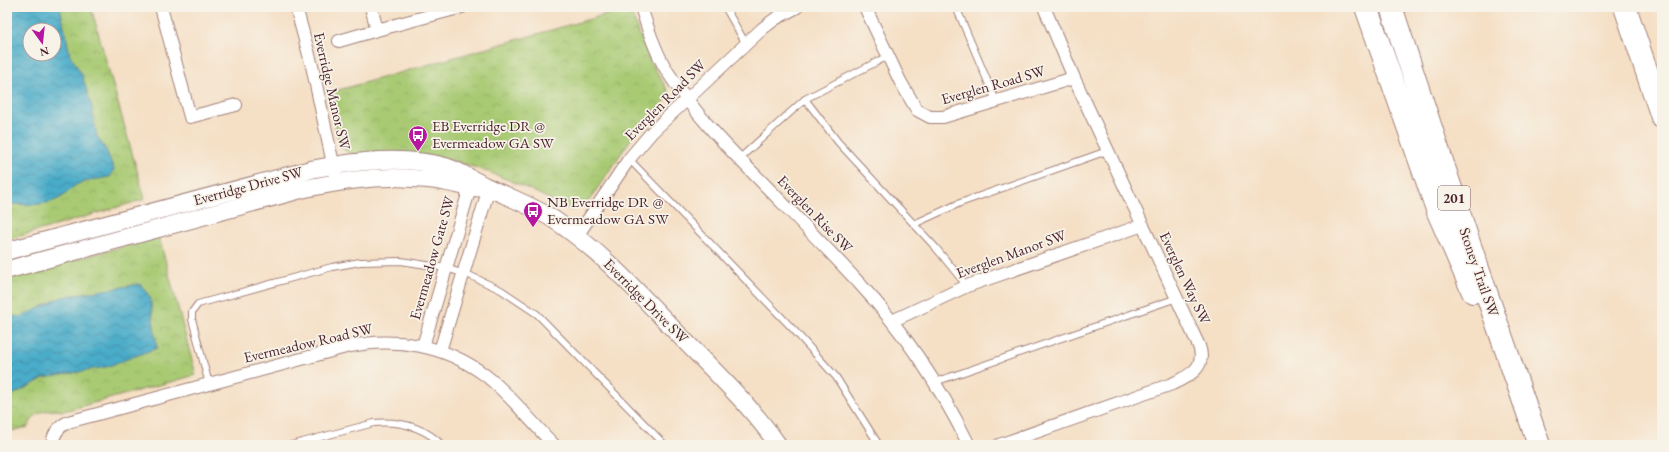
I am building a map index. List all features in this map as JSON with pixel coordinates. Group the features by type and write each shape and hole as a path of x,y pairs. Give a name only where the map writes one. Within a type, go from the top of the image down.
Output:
{"highway":[{"path":"1366,7 1438,212 1456,256 1519,388"},
{"name":"Stoney Trail SW","path":"1391,7 1539,445"},
{"path":"1625,7 1662,117"},
{"path":"1641,7 1662,102"}],"street":[{"path":"161,7 190,117 236,105"},
{"name":"Everridge Manor SW","path":"296,7 312,66 336,182"},
{"path":"370,7 377,30"},
{"path":"339,41 462,7"},
{"name":"Everglen Rise SW","path":"640,7 656,50 686,99 739,159 860,284 892,321 935,382 953,412 969,445"},
{"name":"Everglen Road SW","path":"577,236 629,159 652,132 686,99 775,19 797,7"},
{"name":"Everglen Road SW","path":"865,7 900,81 917,110 924,114 943,117 1074,78"},
{"name":"Everglen Way SW","path":"999,445 1153,392 1193,373 1200,364 1201,352 1143,225 1107,151 1044,7"},
{"name":"Everridge Drive SW","path":"7,251 294,173 333,165 362,161 417,162 448,167 471,184"},
{"name":"Everridge Drive SW","path":"7,270 303,189 336,182 358,179 405,178 471,184 489,188 530,206 552,219 592,248 639,293 750,409 778,445"},
{"name":"Evermeadow Gate SW","path":"423,346 471,184"},
{"path":"440,351 489,188"},
{"path":"151,212 156,229"},
{"name":"Everglen Manor SW","path":"892,321 967,286 1143,225"},
{"name":"Evermeadow Road SW","path":"52,445 55,433 59,428 68,422 362,343 375,341 400,342 423,346 440,351 471,365 486,375 554,445"}],"lane":[{"path":"725,7 746,44"},
{"path":"956,7 996,101"},
{"path":"739,159 805,99 888,56"},
{"path":"805,99 838,142 914,224 967,286"},
{"path":"914,224 960,203 1107,151"},
{"path":"629,159 793,329 836,377 879,445"},
{"path":"210,384 192,319 192,312 198,304 332,267 360,262 401,261 446,268 463,274 501,290 537,314 665,445"},
{"path":"935,382 1177,298"},
{"path":"291,445 374,423 393,422 418,428 430,435 442,445"}],"green space":[{"path":"7,7 91,7 145,199 7,240"},
{"path":"629,8 649,58 668,91 667,99 642,123 586,205 571,210 510,180 446,159 401,153 367,155 353,154 340,146 328,93"},
{"path":"159,237 196,375 64,411 52,410 43,412 38,414 31,421 28,427 7,432 7,278"}],"water":[{"path":"7,7 60,7 70,55 82,75 92,107 97,136 107,152 114,169 110,177 80,183 74,186 64,196 56,200 42,204 7,204"},
{"path":"140,284 150,297 157,348 106,367 44,378 7,398 7,315 21,317 62,297"}],"place":[{"name":"EB Everridge DR @ Evermeadow GA SW","path":"418,152"},
{"name":"NB Everridge DR @ Evermeadow GA SW","path":"533,228"}]}
